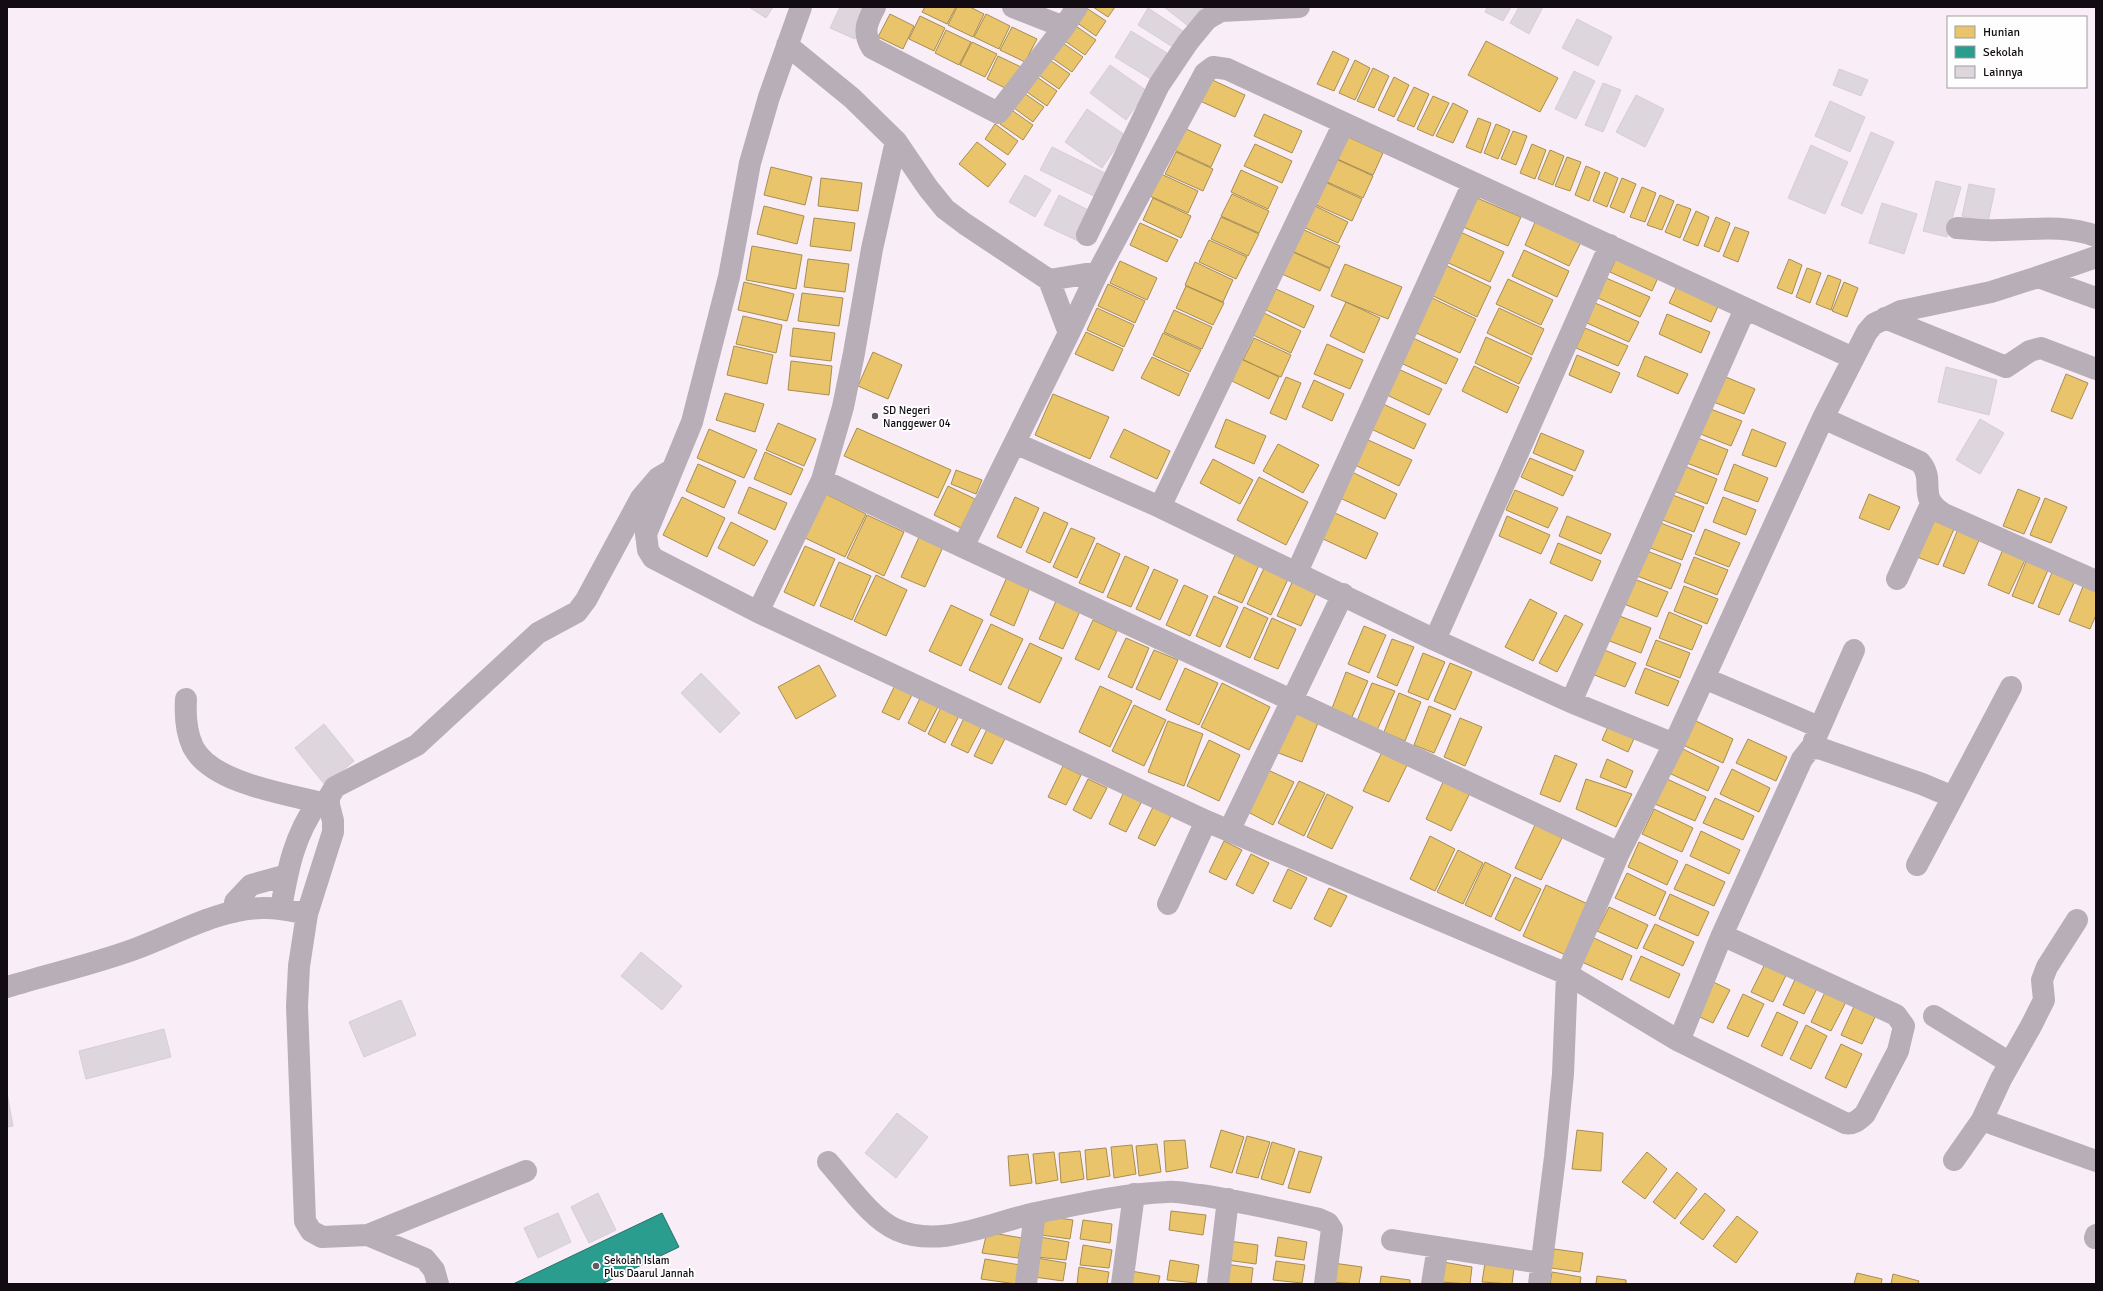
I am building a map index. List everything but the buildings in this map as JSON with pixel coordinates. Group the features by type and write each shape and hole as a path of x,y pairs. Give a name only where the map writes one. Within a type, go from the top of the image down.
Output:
{"street":[{"path":"801,7 769,97 750,162 730,277 692,422 673,470 649,523 646,534 648,550 653,558 663,565 758,612 1206,821 1567,974 1679,1041 1849,1124 1860,1119 1865,1114 1898,1051 1904,1026 1896,1015 1722,935"},
{"path":"875,7 868,20 865,34 872,48 996,113 1001,111 1064,27 1077,7"},
{"path":"1012,7 1064,27"},
{"path":"1087,235 1160,85 1188,42 1207,19 1221,11 1299,7"},
{"path":"787,45 852,98 896,141 928,188 946,209 971,229 1049,280 1069,333"},
{"path":"962,547 1098,272 1208,70 1219,67 1610,245 1853,358"},
{"path":"1160,507 1344,123"},
{"path":"758,612 822,480 842,407 854,354 872,249 896,141"},
{"path":"1297,572 1473,183"},
{"path":"1957,228 1998,230 2041,227 2088,233 2096,236"},
{"path":"1436,640 1610,245"},
{"path":"1392,1240 1438,1247 1540,1274 1555,1157 1563,1074 1567,974 1619,853 1674,744 1823,418 1867,332 1874,324 1900,311 1991,292 2096,256"},
{"path":"1049,280 1098,272"},
{"path":"2038,277 2096,298"},
{"path":"1571,702 1745,309"},
{"path":"1885,318 2006,367 2030,350 2041,348 2096,370"},
{"path":"1823,418 1920,462 1927,474 1928,498 1931,504 1944,514 2096,581"},
{"path":"1015,442 1160,507 1436,640 1571,702 1674,744"},
{"path":"281,908 287,875 298,837 306,820 327,798 417,745 538,633 577,612 586,600 641,498 658,478 673,470"},
{"path":"822,480 962,547 1292,699 1619,853"},
{"path":"1897,579 1931,504"},
{"path":"1228,831 1343,594"},
{"path":"1679,1041 1722,935 1802,759 1810,749 1854,650"},
{"path":"1704,678 1820,727"},
{"path":"1917,864 2010,687"},
{"path":"186,699 185,715 188,734 194,748 204,761 215,770 234,780 327,798"},
{"path":"1810,749 1819,748 1922,784 1953,797"},
{"path":"327,798 333,821 333,832 307,914 299,966 297,1006 305,1220 311,1231 322,1237 368,1235 526,1171"},
{"path":"1168,904 1206,821"},
{"path":"234,912 234,902 251,885 287,875"},
{"path":"7,987 135,949 217,916 261,908 281,908 307,914"},
{"path":"1954,1160 1982,1120 2010,1063 2044,1000 2042,980 2047,967 2077,920"},
{"path":"1934,1016 2010,1063"},
{"path":"1982,1120 2096,1161"},
{"path":"828,1162 873,1213 896,1230 922,1236 956,1233 1035,1213 1134,1194 1169,1191 1228,1199 1319,1218 1328,1223 1332,1229 1332,1240 1325,1284"},
{"path":"1122,1284 1134,1194"},
{"path":"1218,1284 1228,1199"},
{"path":"1026,1284 1035,1213"},
{"path":"368,1235 425,1259 434,1270 438,1284"},
{"path":"1432,1284 1438,1247"}],"place":[{"name":"SD Negeri Nanggewer 04","path":"875,416"},
{"name":"Sekolah Islam Plus Daarul Jannah","path":"596,1266"}]}
